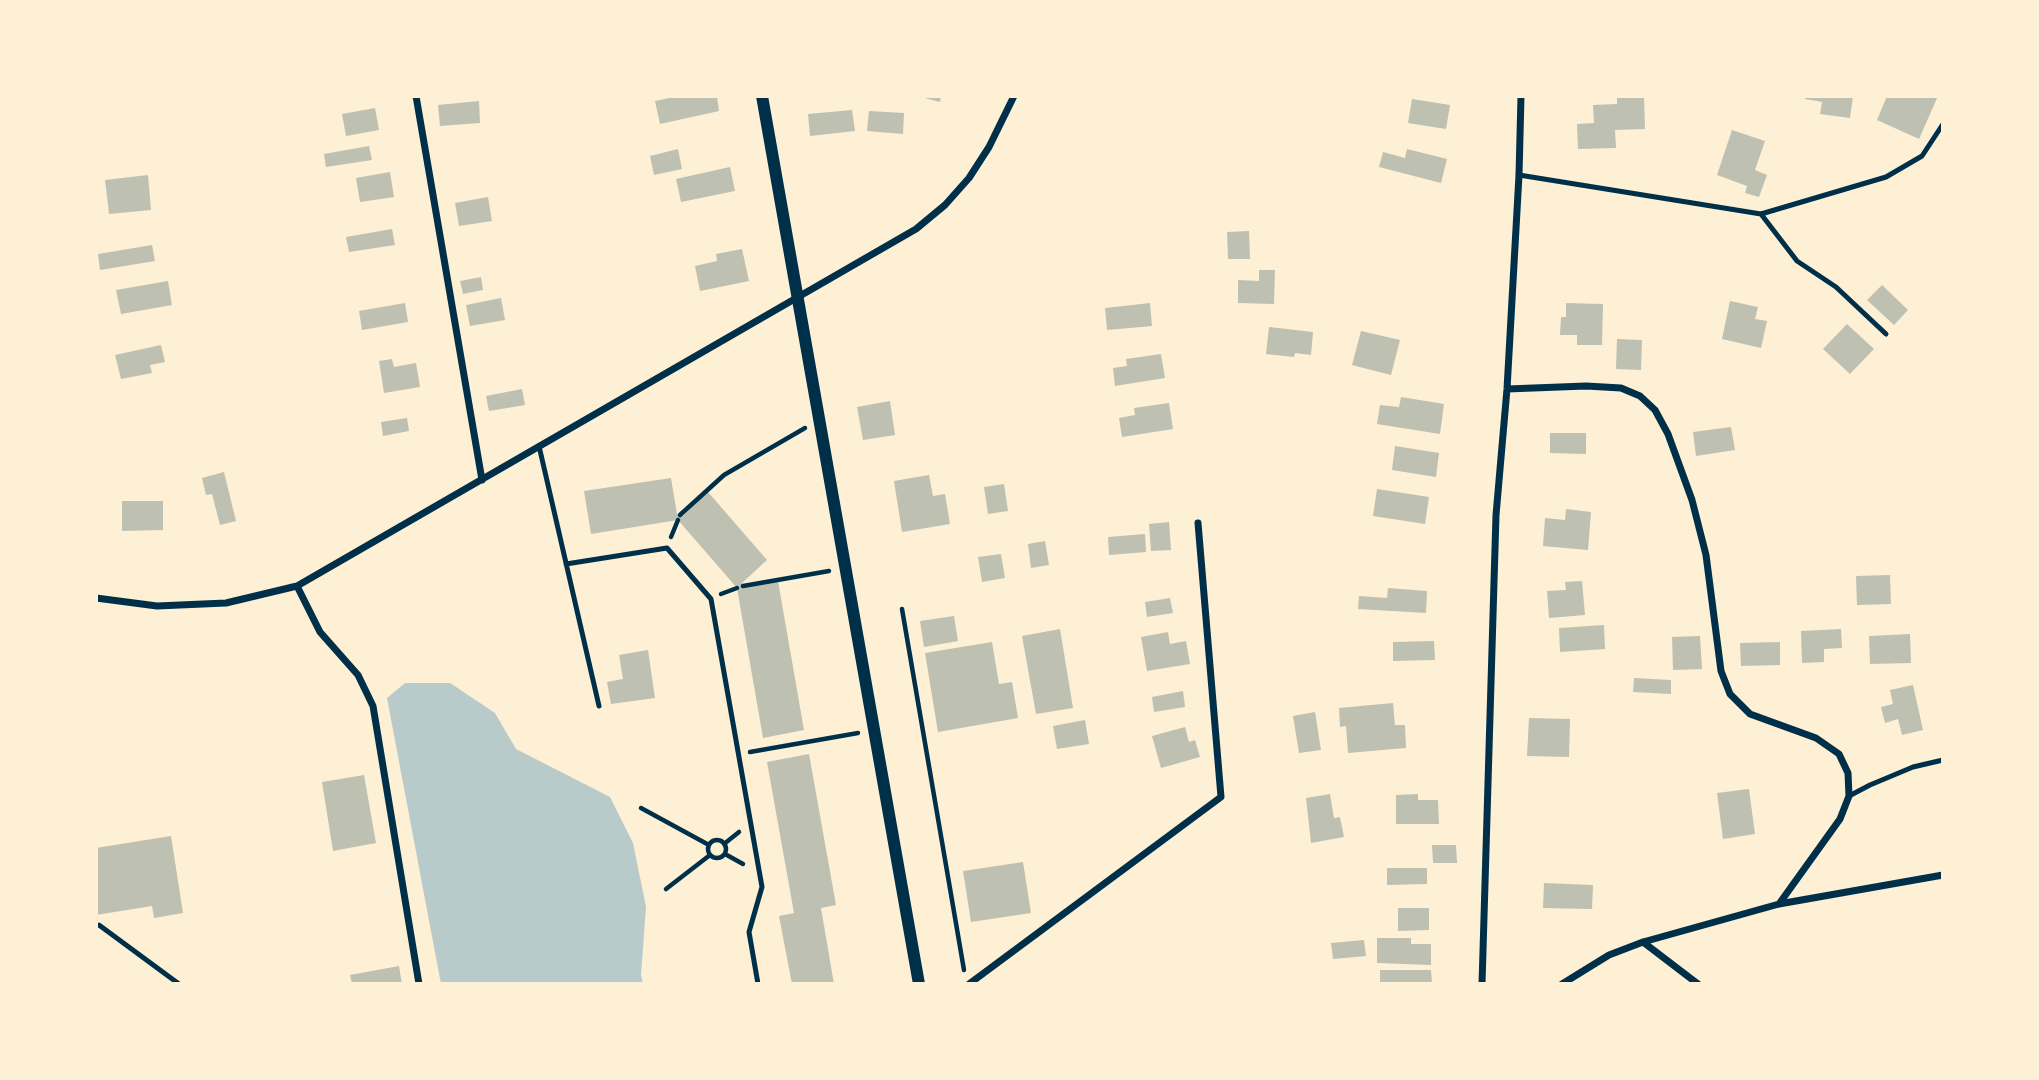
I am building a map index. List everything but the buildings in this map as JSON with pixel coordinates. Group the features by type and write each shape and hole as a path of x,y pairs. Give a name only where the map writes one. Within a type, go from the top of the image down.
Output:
{"street":[{"path":"416,96 482,480"},
{"path":"762,96 919,984"},
{"path":"96,598 157,606 226,603 297,586 916,229 945,205 968,178 989,147 1014,96"},
{"path":"1482,984 1496,515 1507,389 1521,96"},
{"path":"1507,389 1586,386 1621,388 1640,396 1655,410 1668,434 1692,500 1706,555 1721,671 1730,694 1750,713 1816,738 1839,754 1847,773 1849,796 1840,819 1779,904"},
{"path":"969,984 1221,797 1198,523"},
{"path":"297,586 320,632 358,676 373,706 419,984"},
{"path":"1562,984 1609,955 1643,942 1779,904 1943,875"},
{"path":"1643,942 1698,984"}],"lane":[{"path":"1519,176 1761,214 1886,177 1922,156 1943,124"},
{"path":"1761,214 1797,261 1836,287 1886,334"},
{"path":"540,446 599,706"},
{"path":"566,564 667,548 711,598 762,887 748,932 758,984"},
{"path":"1849,796 1913,767 1943,760"},
{"path":"96,926 99,925 178,984"}],"path":[{"path":"680,515 724,475 819,420"},
{"path":"743,586 845,568"},
{"path":"902,608 964,970"},
{"path":"738,754 874,730"},
{"path":"641,807 709,845"},
{"path":"709,845 719,840 726,848 721,858 710,855"},
{"path":"709,845 710,855"},
{"path":"666,889 710,855"}],"shaded area":[{"path":"405,683 450,683 495,713 516,749 610,797 633,843 646,907 641,975 643,984 441,984 387,698"}]}
